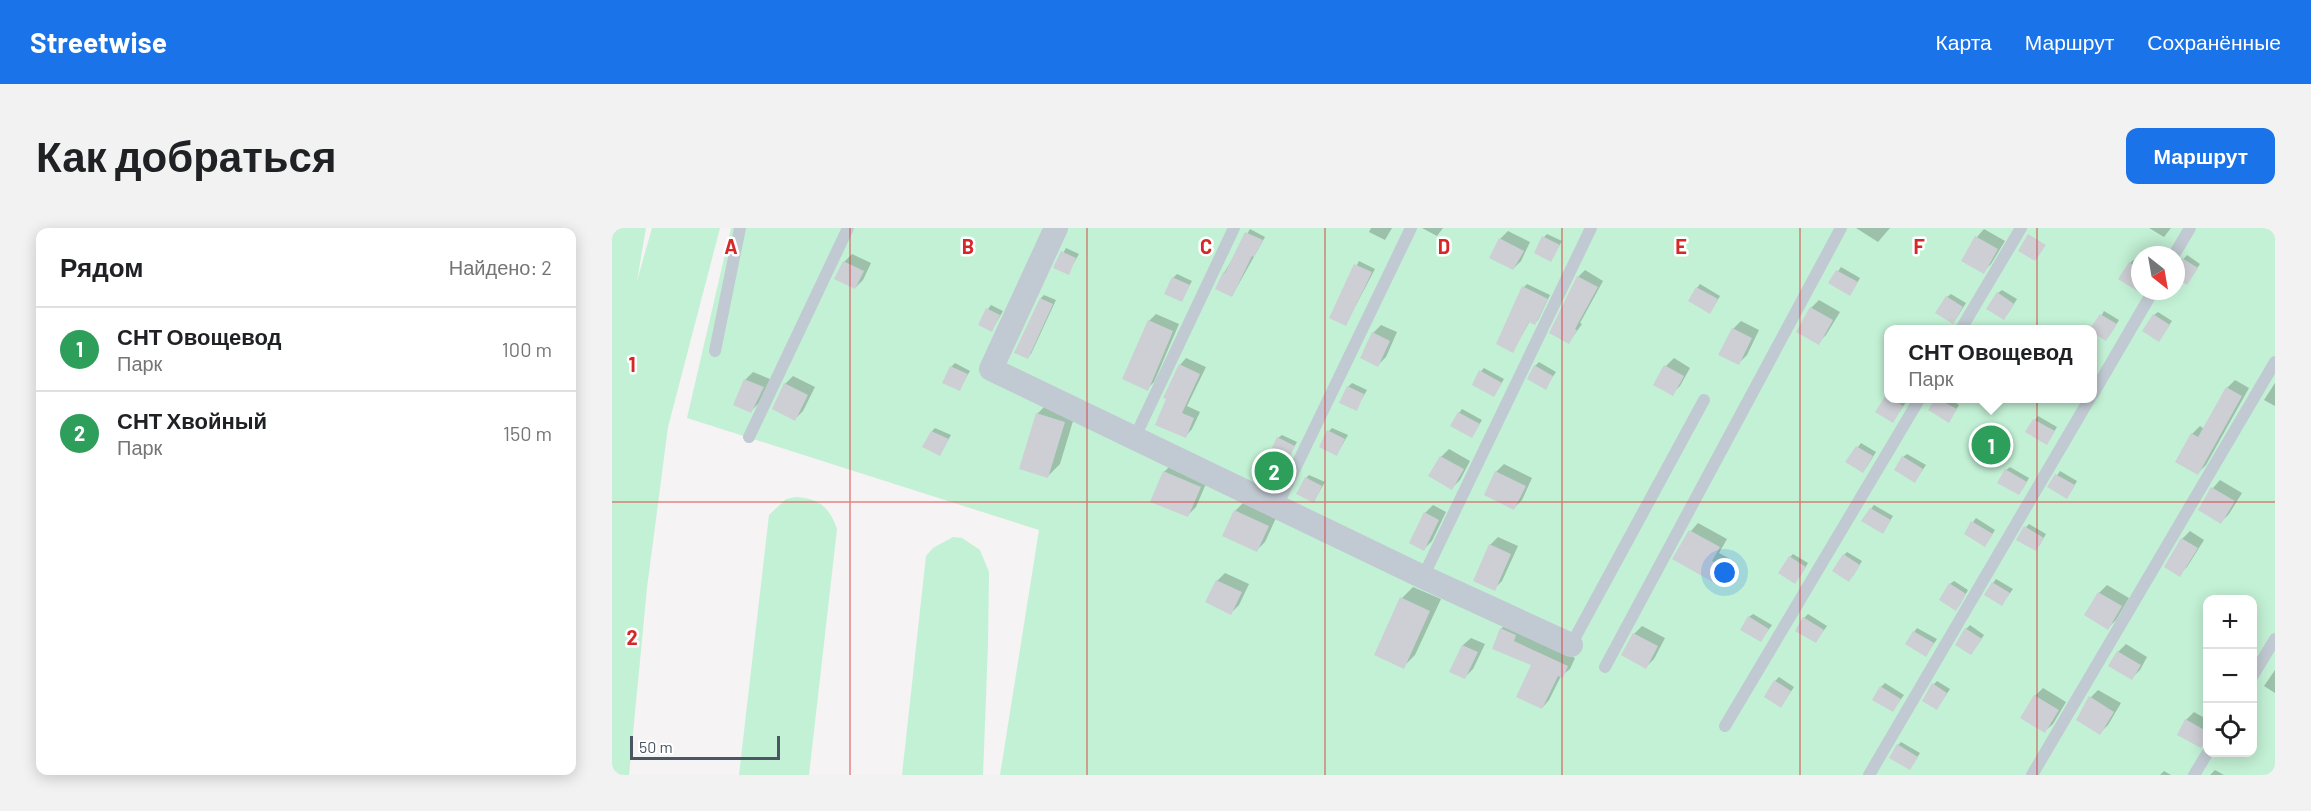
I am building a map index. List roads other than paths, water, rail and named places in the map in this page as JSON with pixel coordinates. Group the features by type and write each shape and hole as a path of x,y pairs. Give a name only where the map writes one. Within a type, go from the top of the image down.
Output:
{"street":[{"path":"1056,228 991,369 1571,645"}],"lane":[{"path":"715,351 740,228"},
{"path":"749,437 848,228"},
{"path":"1134,439 1234,228"},
{"path":"1277,506 1411,228"},
{"path":"1423,576 1591,228"},
{"path":"1605,667 1841,228"},
{"path":"1964,325 2021,228"},
{"path":"2179,246 2190,228"},
{"path":"2097,387 2148,300"},
{"path":"2032,775 2275,362"},
{"path":"1571,645 1704,400"},
{"path":"1725,726 1918,403"},
{"path":"1869,775 2088,403"},
{"path":"2257,669 2275,639"},
{"path":"2194,775 2205,757"}],"place":[{"name":"СНТ Овощевод","path":"1991,445"},
{"name":"СНТ Хвойный","path":"1274,471"}]}
